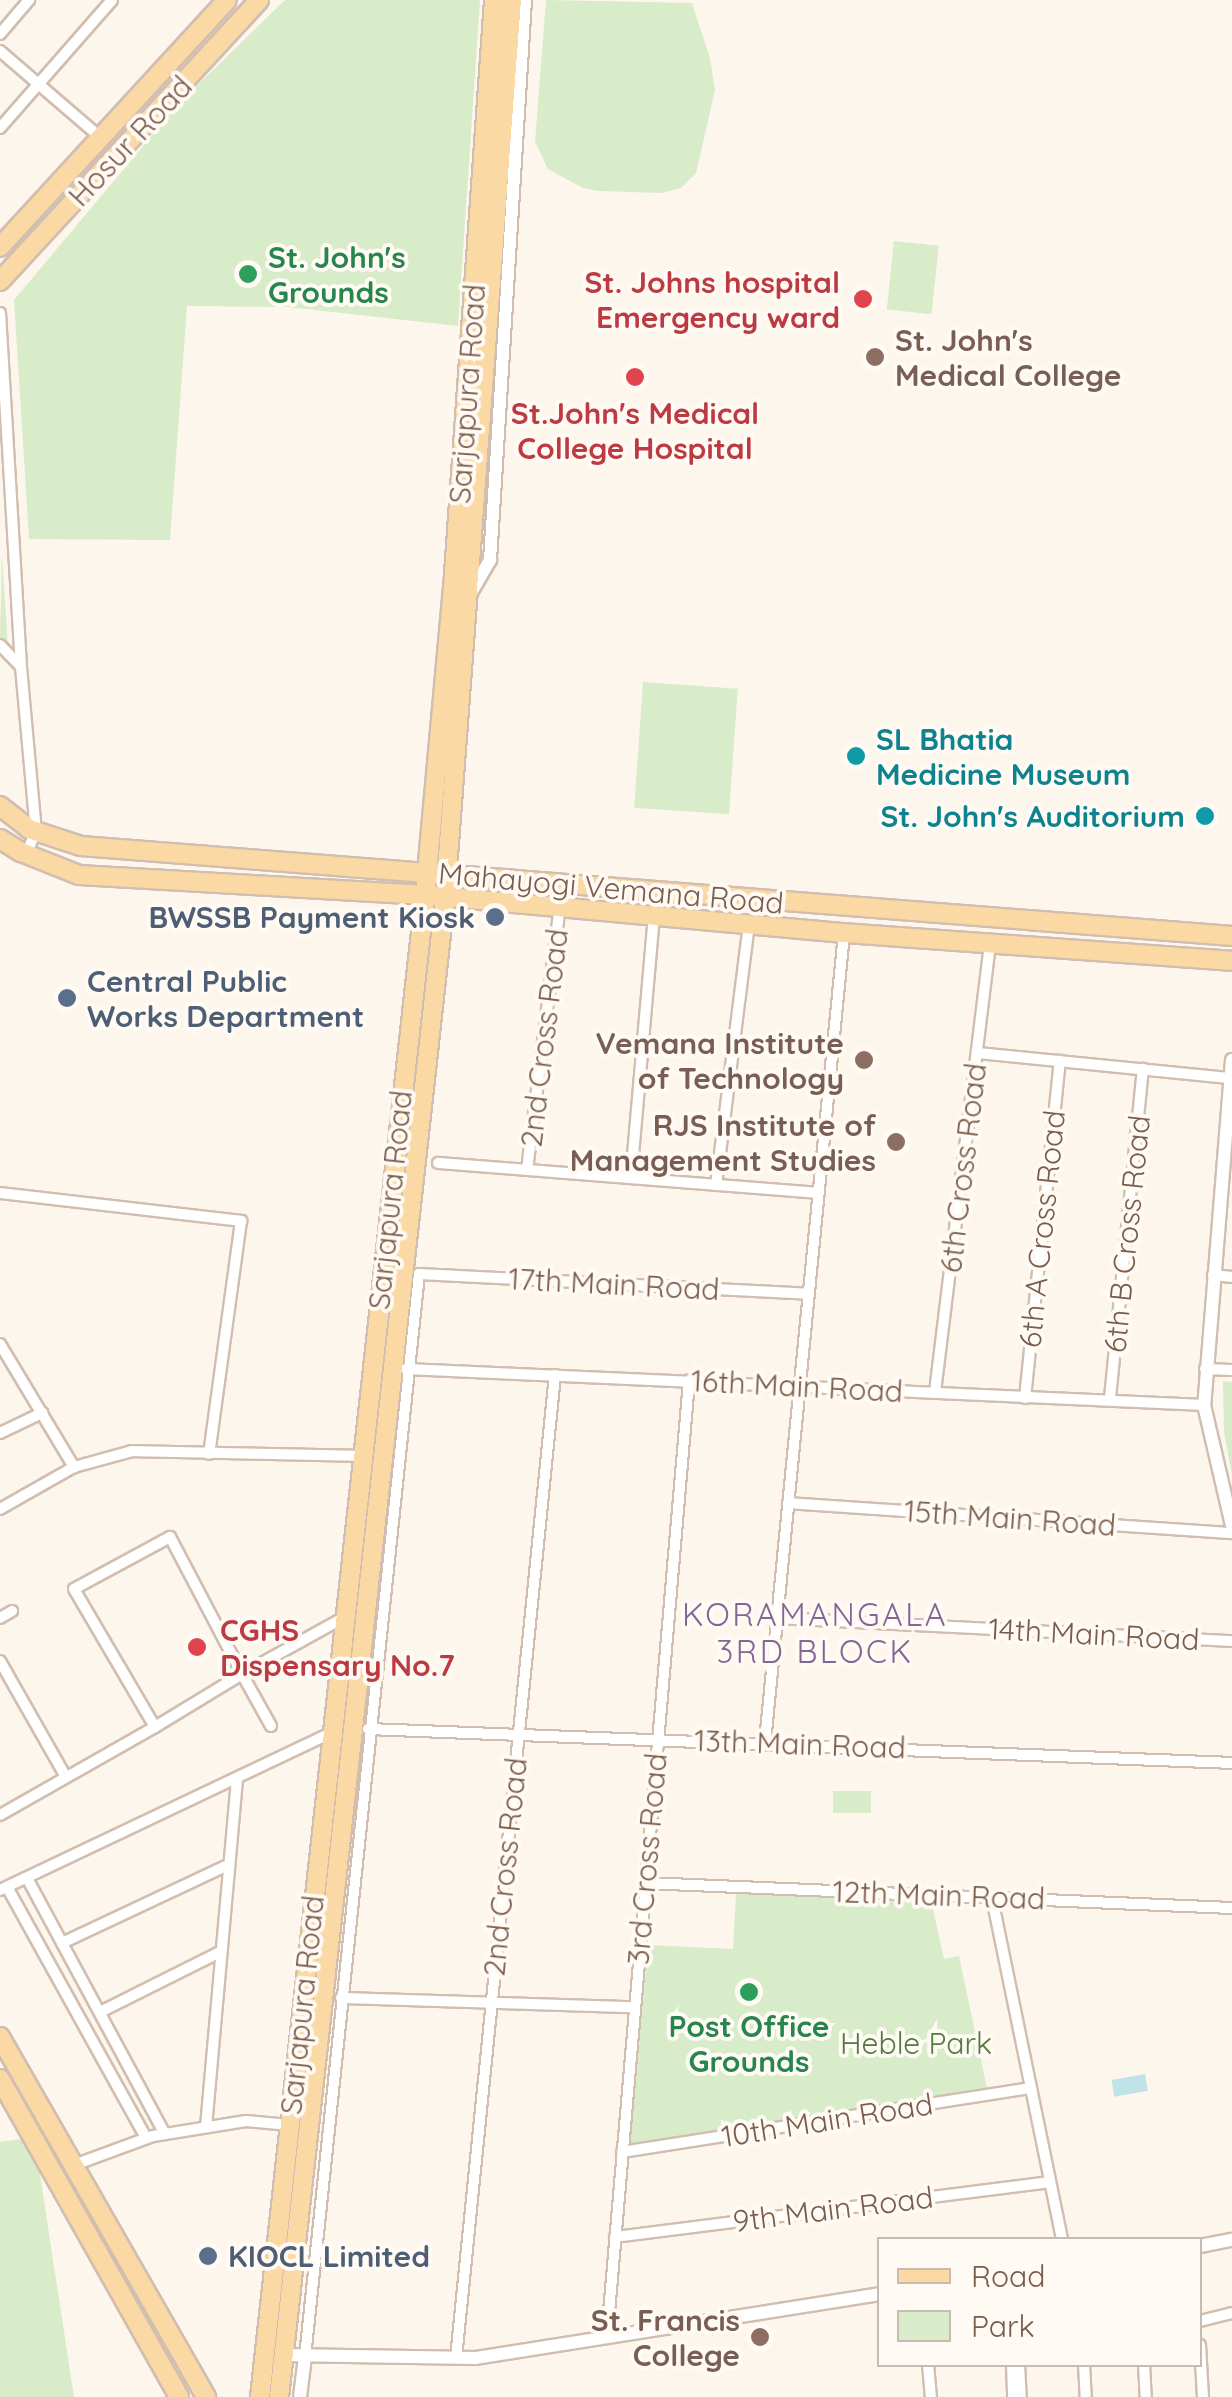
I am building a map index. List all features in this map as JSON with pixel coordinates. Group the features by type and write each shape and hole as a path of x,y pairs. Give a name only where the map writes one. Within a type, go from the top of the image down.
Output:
{"main road":[{"name":"Hosur Road","path":"0,247 227,0"},
{"name":"Hosur Road","path":"0,281 259,0"},
{"name":"Sarjapura Road","path":"279,2397 401,1369 415,1160 445,897 436,874 494,0"},
{"name":"Sarjapura Road","path":"260,2397 425,895 436,874 466,600 512,0"},
{"name":"Mahayogi Vemana Road","path":"4,817 81,846 1232,936"},
{"name":"Mahayogi Vemana Road","path":"0,839 79,875 425,895 844,933 1232,961"},
{"path":"0,2038 206,2397"},
{"path":"0,2079 179,2397"},
{"path":"292,2100 312,2102"}],"street":[{"path":"0,34 29,0"},
{"path":"0,128 112,0"},
{"path":"466,600 490,560 516,199 524,0"},
{"path":"0,51 101,138"},
{"path":"0,313 4,475 36,832 26,854"},
{"path":"0,645 21,668"},
{"name":"2nd Cross Road","path":"527,1170 560,906"},
{"path":"631,1178 654,916"},
{"path":"716,1185 749,924"},
{"path":"764,1742 844,933"},
{"name":"6th Cross Road","path":"935,1392 990,944"},
{"path":"978,1053 1230,1078"},
{"path":"1232,1060 1204,1405 1232,1525"},
{"name":"6th A Cross Road","path":"1025,1398 1060,1061"},
{"name":"6th B Cross Road","path":"1110,1398 1143,1069"},
{"path":"415,1160 818,1193"},
{"path":"0,1193 241,1221 210,1454"},
{"name":"Sarjapura Road","path":"401,1369 419,1274"},
{"name":"17th Main Road","path":"419,1274 808,1294"},
{"path":"1212,1275 1232,1277"},
{"path":"0,1344 74,1467"},
{"name":"16th Main Road","path":"401,1369 1204,1405"},
{"path":"1206,1370 1232,1370"},
{"name":"2nd Cross Road","path":"456,2358 555,1375"},
{"name":"3rd Cross Road","path":"607,2336 688,1381"},
{"path":"0,1433 42,1413"},
{"path":"0,1508 74,1467 132,1451 362,1456"},
{"name":"15th Main Road","path":"788,1502 1232,1533"},
{"path":"154,1727 74,1589 170,1537 271,1726"},
{"path":"0,1618 12,1611"},
{"path":"0,1814 346,1616"},
{"name":"14th Main Road","path":"776,1618 1232,1640"},
{"path":"0,1661 66,1777"},
{"name":"Sarjapura Road","path":"300,2397 342,1998 360,1731"},
{"path":"146,2138 3,1888 236,1781 331,1732"},
{"name":"13th Main Road","path":"331,1732 519,1733 1232,1763"},
{"path":"206,2127 236,1781"},
{"path":"62,1943 226,1866"},
{"path":"27,1878 165,2134"},
{"name":"12th Main Road","path":"645,1882 1232,1908"},
{"path":"992,1898 1061,2237"},
{"path":"102,2011 220,1952"},
{"path":"342,1998 491,2006 635,2007"},
{"name":"10th Main Road","path":"622,2152 1031,2088"},
{"path":"74,2165 165,2134 246,2120 290,2125"},
{"name":"9th Main Road","path":"615,2237 1050,2182"},
{"path":"1202,2246 1232,2240"},
{"path":"284,2355 456,2358 877,2294"},
{"path":"1202,2320 1232,2313"},
{"path":"928,2367 931,2397"},
{"path":"1015,2367 1017,2392"},
{"path":"1084,2367 1086,2397"},
{"path":"1144,2367 1146,2397"},
{"path":"1201,2367 1203,2397"}],"green space":[{"name":"St. John's Grounds","path":"285,0 480,0 458,326 288,307 187,306 170,540 29,539 14,300 180,102"},
{"path":"546,0 692,3 710,58 715,90 696,173 681,188 661,193 599,191 583,188 548,169 535,142"},
{"path":"894,241 939,246 932,314 887,310"},
{"path":"2,555 8,648 0,639"},
{"path":"643,682 738,689 729,814 634,808"},
{"path":"1223,1381 1232,1382 1232,1475 1224,1432"},
{"path":"833,1791 871,1791 871,1813 833,1813"},
{"name":"Heble Park","path":"736,1893 931,1900 944,1959 959,1956 988,2093 630,2148 648,1945 733,1949"},
{"path":"21,2139 39,2168 74,2397 0,2397 0,2142"}],"water":[{"path":"1145,2074 1148,2091 1114,2097 1112,2080"}],"place":[{"name":"St. John's Grounds","path":"248,274"},
{"name":"St. Johns hospital Emergency ward","path":"863,299"},
{"name":"St. John's Medical College","path":"875,357"},
{"name":"St.John's Medical College Hospital","path":"635,377"},
{"name":"SL Bhatia Medicine Museum","path":"856,756"},
{"name":"St. John's Auditorium","path":"1205,816"},
{"name":"BWSSB Payment Kiosk","path":"495,917"},
{"name":"Central Public Works Department","path":"67,998"},
{"name":"Vemana Institute of Technology","path":"864,1060"},
{"name":"RJS Institute of Management Studies","path":"896,1142"},
{"name":"CGHS Dispensary No.7","path":"197,1647"},
{"name":"Post Office Grounds","path":"749,1992"},
{"name":"KIOCL Limited","path":"208,2256"},
{"name":"St. Francis College","path":"760,2337"}],"district":[{"name":"KORAMANGALA 3RD BLOCK","path":"815,1634"}]}
